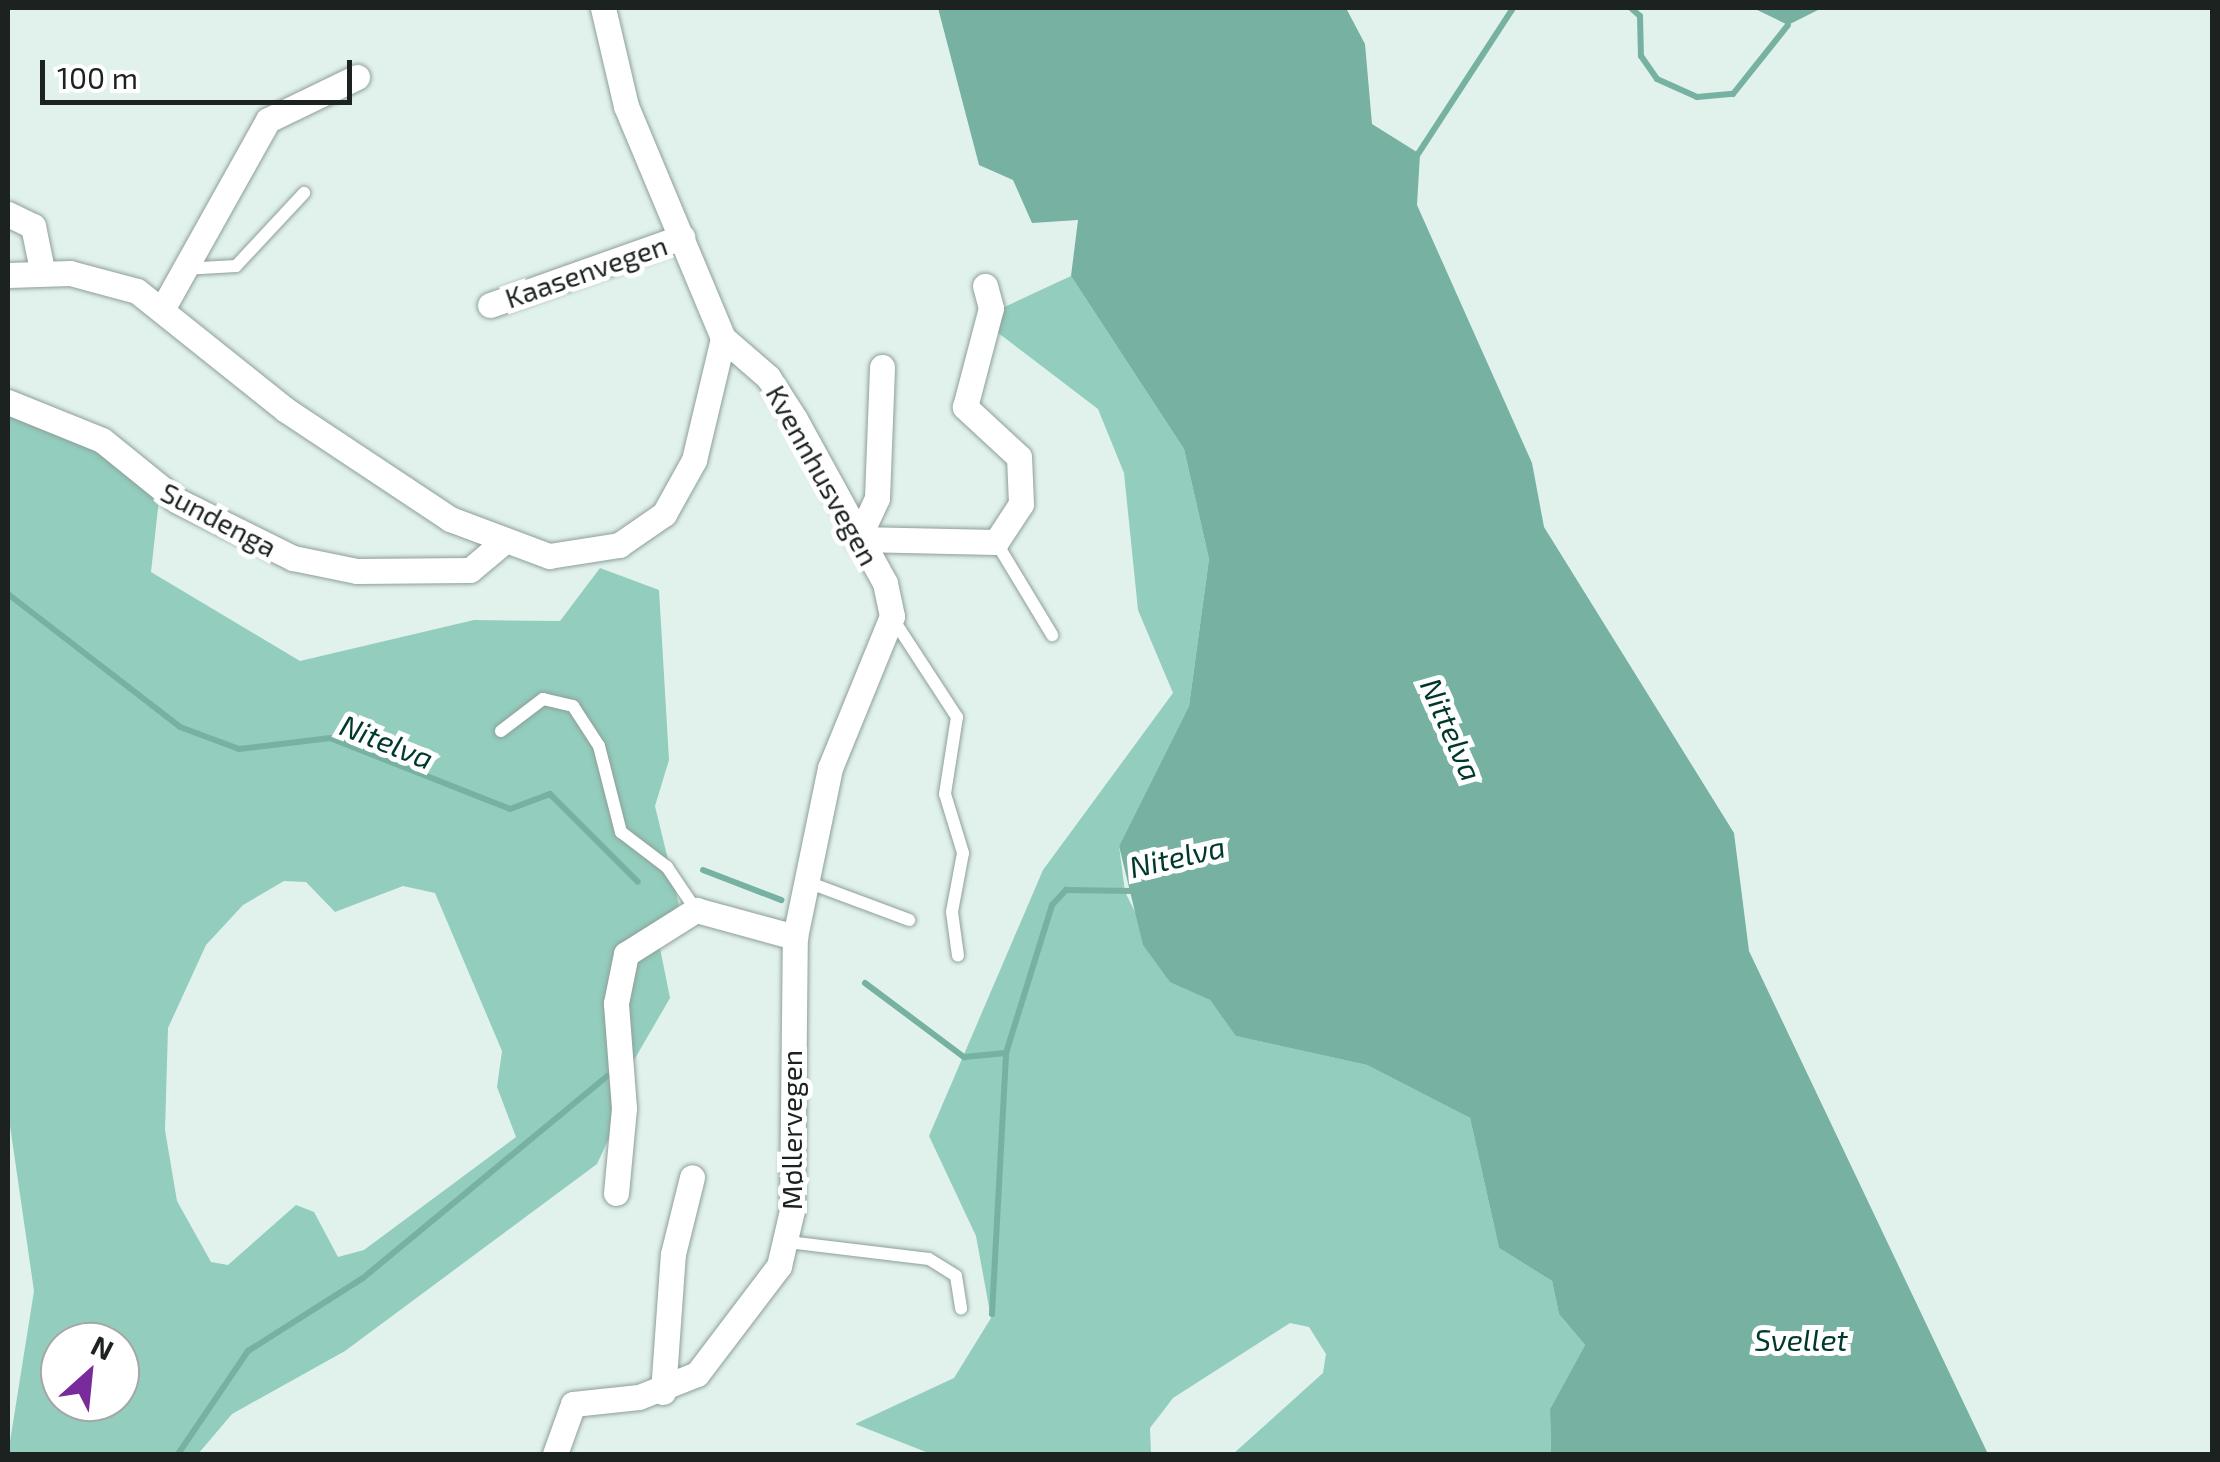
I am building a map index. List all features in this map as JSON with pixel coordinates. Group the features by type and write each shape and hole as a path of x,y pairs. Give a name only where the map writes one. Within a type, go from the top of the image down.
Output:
{"street":[{"name":"Kvennhusvegen","path":"603,8 620,87 723,338 768,377 858,539 892,616"},
{"path":"164,306 268,120 357,77"},
{"path":"8,214 33,226 42,270"},
{"name":"Kaasenvegen","path":"490,305 682,237"},
{"path":"8,276 42,270 164,306 286,410 500,544 572,556 651,526 692,466 723,338"},
{"path":"882,367 876,498 858,539 996,542 1025,481 1014,448 966,407 991,308 985,286"},
{"name":"Sundenga","path":"8,402 102,440 176,500 293,558 357,571 470,570 500,544"},
{"name":"Møllervegen","path":"555,1454 573,1404 662,1392 725,1345 788,1242 795,937 810,883 824,786 892,616"},
{"path":"616,1193 619,973 641,937 696,910 795,937"},
{"path":"662,1392 673,1254 692,1177"}],"lane":[{"path":"183,269 236,266 304,193"},
{"path":"996,542 1052,635"},
{"path":"892,616 957,717 944,794 963,853 952,912 958,956"},
{"path":"501,731 543,699 573,706 599,746 620,832 667,867 696,910"},
{"path":"810,883 908,920"},
{"path":"788,1242 929,1260 956,1276 961,1308"}],"shaded area":[{"path":"1071,276 1184,449 1209,559 1189,706 1119,846 1125,892 1170,981 1210,1000 1237,1036 1367,1065 1470,1118 1499,1248 1552,1281 1559,1314 1585,1345 1550,1409 1551,1454 1233,1454 1323,1373 1326,1354 1309,1327 1290,1323 1173,1398 1150,1428 1151,1454 931,1454 855,1424 954,1378 991,1318 976,1236 929,1136 1043,870 1173,693 1138,610 1124,473 1098,409 997,332 1000,309"},
{"path":"8,400 25,402 160,490 151,572 300,661 474,620 560,621 600,568 659,590 669,760 655,806 679,905 656,928 670,998 623,1079 617,1121 597,1164 345,1351 232,1414 198,1454 8,1454 34,1291 8,1112","holes":["284,881 306,882 335,912 403,886 435,893 502,1051 497,1087 516,1137 364,1250 338,1257 314,1212 296,1205 228,1265 211,1262 177,1201 165,1130 168,1028 206,945 243,905"]}],"water":[{"path":"938,8 1346,8 1365,44 1372,124 1420,154 1417,205 1532,463 1544,527 1734,833 1749,951 1988,1454 1551,1454 1550,1409 1585,1345 1559,1314 1552,1281 1499,1248 1470,1118 1367,1065 1236,1036 1210,1000 1170,982 1143,945 1119,846 1189,706 1209,559 1184,449 1071,276 1078,220 1032,223 1013,180 979,165"},
{"path":"1753,8 1822,8 1788,25"}],"waterway":[{"path":"1416,157 1513,8"},
{"path":"1631,8 1640,16 1641,56 1657,79 1697,97 1733,94 1788,25"},
{"name":"Nitelva","path":"8,594 180,727 239,749 330,738 510,809 550,794 638,882"},
{"name":"Nitelva","path":"703,870 781,900"},
{"name":"Nitelva","path":"865,983 964,1057 1006,1053 1052,905 1066,890 1132,891"},
{"path":"992,1314 1006,1053"},
{"path":"178,1454 248,1351 363,1278 607,1076"}],"water label":[{"name":"Nittelva","path":"1452,729"},
{"name":"Svellet","path":"1801,1339"}]}
